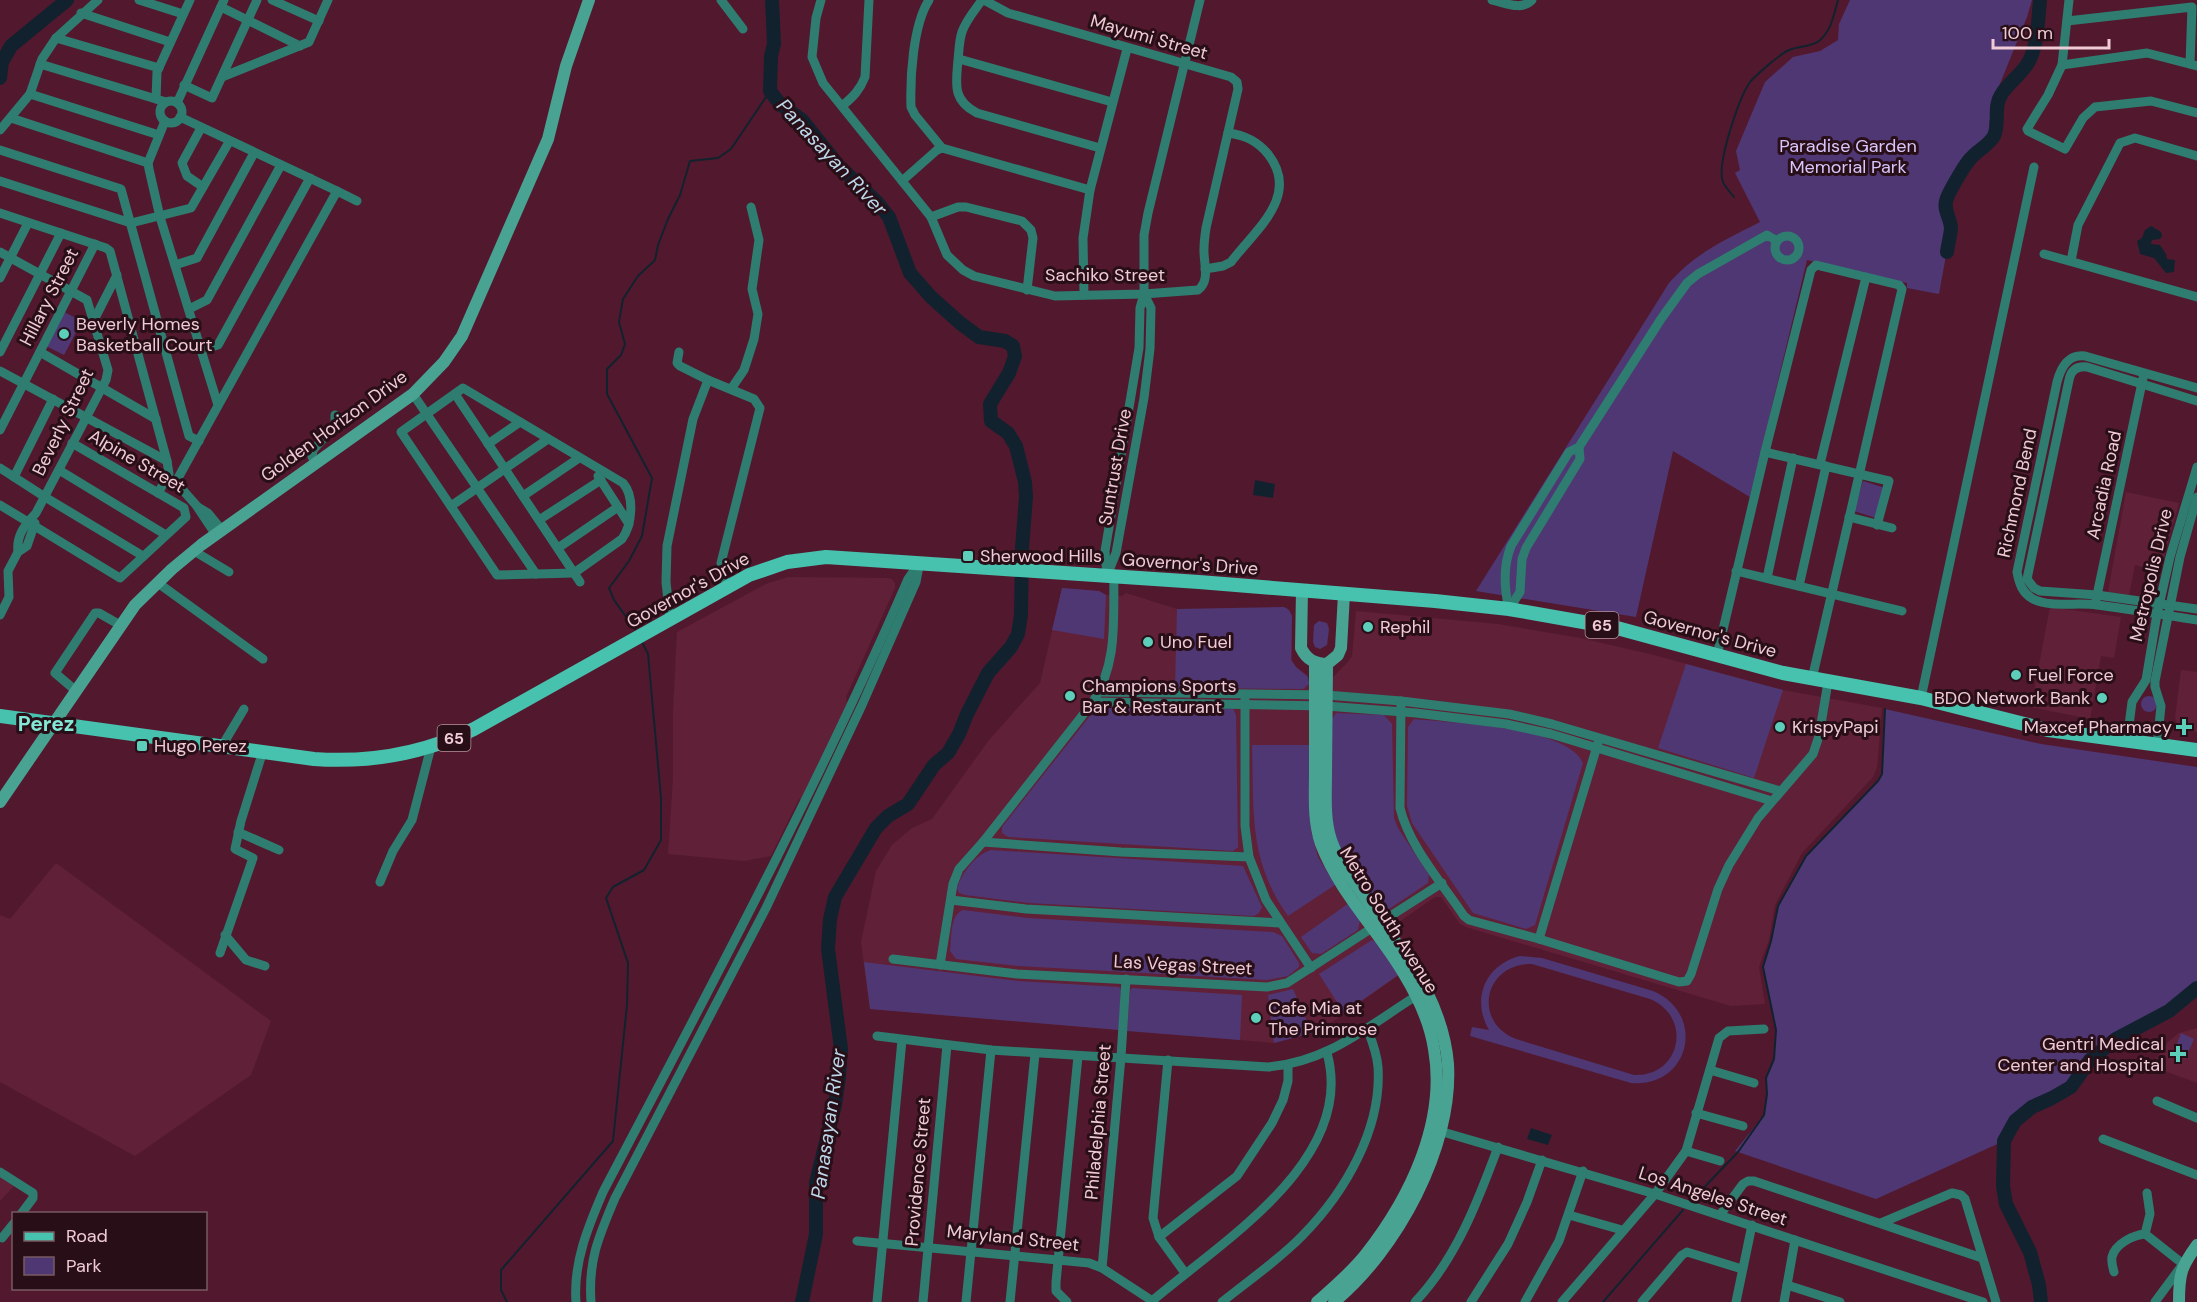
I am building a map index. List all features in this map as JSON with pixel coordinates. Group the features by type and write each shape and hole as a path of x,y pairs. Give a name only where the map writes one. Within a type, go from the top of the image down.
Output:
{"main road":[{"name":"Governor's Drive","path":"0,716 314,759 352,760 388,757 431,747 474,729 727,587 769,567 805,559 850,558 1302,590 1509,609 1617,628 1812,679 1921,698 2048,730 2197,750"}],"street":[{"path":"0,130 30,94 40,64 56,38 98,0"},
{"path":"139,0 183,14"},
{"path":"165,121 160,112 161,101 155,92 159,68 190,0"},
{"path":"184,85 212,98 257,0"},
{"path":"272,0 319,21"},
{"path":"222,77 309,42 328,0"},
{"name":"Golden Horizon Drive","path":"0,802 135,605 194,551 219,532 413,394 444,362 462,336 548,139 566,66 589,0"},
{"path":"721,0 743,29"},
{"name":"Sachiko Street","path":"821,0 816,18 812,57 823,83 931,217 947,255 963,270 974,276 1055,296 1198,290 1202,287 1205,269"},
{"path":"842,106 855,96 865,77 869,0"},
{"path":"928,0 917,28 911,107 942,148 1090,190"},
{"path":"983,0 962,31 956,84 958,96 969,109 1100,148"},
{"name":"Mayumi Street","path":"983,0 1008,13 1231,77 1237,81 1238,89 1228,133"},
{"name":"Suntrust Drive","path":"940,965 953,884 959,868 983,842 1093,702 1107,677 1113,646 1111,576 1144,398 1150,349 1151,308 1144,294 1143,258 1146,224 1200,0"},
{"path":"1492,0 1521,7 1532,0"},
{"path":"2069,0 2062,65 2048,95 2027,129 2065,149 2083,118 2095,107 2151,102 2197,113"},
{"path":"177,103 222,3 248,20 300,46"},
{"path":"2062,65 2147,53 2194,65 2192,7 2067,21"},
{"path":"81,13 170,42"},
{"path":"56,38 159,68"},
{"path":"1084,295 1083,238 1090,190 1127,49"},
{"path":"958,58 1113,102"},
{"path":"40,64 161,101 177,103 181,108 180,117 175,122 165,121"},
{"path":"30,94 159,135"},
{"path":"180,117 357,201"},
{"path":"11,118 148,163"},
{"path":"165,121 148,163 160,217 218,405"},
{"path":"201,128 182,163 187,176 203,187"},
{"path":"1228,133 1249,138 1260,145 1273,162 1279,177 1280,189 1272,212 1231,262 1205,269 1206,228 1228,133"},
{"path":"2071,261 2078,225 2120,143 2135,138 2197,156"},
{"path":"0,181 131,223 191,208 229,142"},
{"path":"902,181 942,148"},
{"path":"0,150 122,189 189,435 199,441"},
{"path":"175,266 197,258 254,153"},
{"path":"189,309 207,300 281,165"},
{"path":"1921,698 2034,167"},
{"path":"201,350 218,345 309,178"},
{"path":"219,532 181,488 178,478 338,191"},
{"path":"731,389 744,370 754,339 758,314 752,289 759,240 752,207"},
{"path":"931,217 958,207 966,207 1022,221 1028,225 1033,238 1027,290"},
{"path":"0,213 110,251 167,461 169,474 158,493"},
{"path":"0,278 28,222"},
{"path":"0,352 61,233"},
{"path":"1509,609 1504,589 1510,549 1569,452 1579,447 1660,318 1698,274 1767,236 1777,241"},
{"name":"Hillary Street","path":"0,430 95,244"},
{"name":"Beverly Street","path":"0,252 87,300 108,370 102,388 36,513 27,546 18,552 8,571 9,597 0,615"},
{"path":"2044,254 2197,297"},
{"path":"1717,655 1812,267 1899,285 1902,289 1812,679"},
{"path":"94,320 117,275"},
{"path":"1799,586 1823,465 1866,277"},
{"path":"40,352 156,419"},
{"path":"679,352 677,363 680,366 754,399 760,408 721,563 727,587"},
{"name":"Richmond Bend","path":"2197,388 2085,356 2071,357 2060,372 2017,572 2019,583 2031,598 2042,602 2096,600 2159,603 2197,609"},
{"name":"Richmond Bend","path":"2197,401 2088,367 2078,367 2071,373 2027,579 2034,588 2040,591 2197,620"},
{"path":"0,371 167,461"},
{"name":"Arcadia Road","path":"2096,600 2144,373"},
{"path":"666,622 667,546 693,419 708,380"},
{"path":"463,388 623,483 630,496 627,531 622,539 577,577 536,574 497,575 401,432 428,413 463,388"},
{"path":"413,394 536,574"},
{"path":"455,394 577,577"},
{"path":"14,477 53,399"},
{"path":"317,462 311,454 335,426 335,415"},
{"path":"488,444 520,422"},
{"path":"451,506 548,439"},
{"name":"Alpine Street","path":"72,443 184,508 186,517 166,535"},
{"path":"1509,609 1520,592 1524,551 1580,459 1579,447"},
{"path":"1765,452 1889,481 1877,525"},
{"path":"523,496 579,458"},
{"path":"1767,578 1793,458"},
{"path":"591,464 629,524"},
{"name":"Metropolis Drive","path":"2127,741 2132,702 2146,680 2159,603 2170,557 2197,467"},
{"path":"0,468 143,556"},
{"path":"0,505 120,578 166,535 59,470"},
{"path":"539,520 601,480"},
{"name":"Metropolis Drive","path":"2157,745 2161,706 2156,681 2170,605 2197,497"},
{"path":"558,548 618,507"},
{"path":"1849,517 1892,528"},
{"path":"194,551 229,572"},
{"path":"576,1302 577,1263 588,1226 603,1192 755,903 854,701 908,579 919,563"},
{"path":"591,1302 591,1265 601,1230 615,1198 766,908 862,705 916,582 919,563"},
{"path":"1736,571 1902,611"},
{"path":"158,583 262,659"},
{"name":"Metro South Avenue","path":"1302,590 1301,648 1305,655 1321,663 1320,701 1328,829 1337,854 1376,925 1421,993 1436,1061 1435,1130 1418,1189 1396,1230 1373,1263 1334,1302"},
{"path":"1321,663 1338,655 1341,648 1344,594"},
{"path":"75,690 55,674 88,623 95,614 99,613 120,625"},
{"path":"1401,701 1400,808 1403,822 1410,837 1469,920 1679,982 1687,981 1691,974 1718,889 1729,865 1758,818 1810,759 1815,750 1828,682"},
{"path":"2140,690 2149,689 2157,693"},
{"path":"1099,692 1245,694 1506,724 1551,734 1772,801"},
{"path":"1245,694 1245,826 1249,857 1266,900 1311,968"},
{"path":"1093,702 1245,704 1401,701 1509,714 1780,791"},
{"path":"222,746 244,709"},
{"path":"1539,939 1599,738"},
{"path":"380,882 393,851 412,820 431,747"},
{"path":"220,953 252,858 235,849 263,751"},
{"path":"238,832 279,849"},
{"path":"983,842 1121,852 1249,857"},
{"name":"Las Vegas Street","path":"893,959 1017,974 1267,987 1287,983 1442,883"},
{"path":"951,900 1049,911 1280,923"},
{"path":"225,935 246,960 265,966"},
{"name":"Philadelphia Street","path":"1102,1268 1126,980"},
{"path":"877,1036 1035,1054 1268,1067 1288,1065 1327,1053 1421,993"},
{"path":"1222,1302 1303,1236 1330,1203 1355,1162 1366,1138 1377,1088 1378,1067 1374,1046 1367,1028"},
{"path":"1562,1302 1655,1194 1686,1151 1719,1038 1723,1033 1764,1029"},
{"path":"878,1302 902,1040"},
{"name":"Providence Street","path":"923,1302 947,1045"},
{"path":"966,1302 991,1050"},
{"path":"1153,1301 1268,1205 1305,1161 1328,1111 1333,1085 1327,1053"},
{"path":"1010,1302 1035,1054"},
{"path":"1067,1302 1056,1291 1078,1056"},
{"path":"1168,1060 1153,1218 1159,1237 1185,1273"},
{"path":"1159,1237 1237,1176 1272,1123 1283,1100 1288,1082 1288,1065"},
{"path":"1710,1070 1754,1083"},
{"path":"2157,1101 2197,1118"},
{"path":"1696,1113 1743,1126"},
{"name":"Metro South Avenue","path":"1317,1302 1365,1256 1388,1224 1435,1130"},
{"name":"Los Angeles Street","path":"1435,1130 1583,1171 1983,1302"},
{"path":"2103,1139 2197,1175"},
{"path":"1415,1302 1438,1272 1472,1214 1498,1147"},
{"path":"1686,1151 1720,1161"},
{"path":"1471,1302 1508,1244 1527,1202 1542,1160"},
{"path":"1525,1302 1559,1241 1583,1171"},
{"path":"0,1172 33,1193 33,1198 22,1212"},
{"path":"1720,1215 1743,1184 1754,1181 1982,1258"},
{"path":"1881,1223 1957,1193 1965,1199 1996,1302"},
{"path":"2145,1234 2150,1214 2147,1193"},
{"path":"1569,1215 1622,1230"},
{"path":"1736,1302 1752,1225"},
{"path":"2,1238 12,1226"},
{"path":"2114,1272 2112,1258 2117,1248 2134,1236 2145,1234 2183,1264"},
{"path":"1784,1302 1795,1240"},
{"name":"Maryland Street","path":"857,1241 1015,1254 1089,1263 1102,1268 1153,1301"},
{"path":"2155,1302 2197,1245"},
{"path":"1642,1302 1687,1252 1742,1269"},
{"path":"2179,1302 2183,1264"},
{"path":"1787,1285 1840,1302"},
{"path":"1943,1302 1949,1292"}],"shaded area":[{"path":"2126,492 2179,503 2160,571 2135,565 2129,595 2108,592"},
{"path":"788,577 887,578 892,579 895,588 846,697 847,703 803,799 799,799 771,856 744,861 668,854 673,779 673,711 677,632 766,584"},
{"path":"1062,588 1099,591 1106,595 1122,596 1126,593 1177,609 1287,608 1292,616 1292,660 1296,667 1307,675 1309,684 1333,677 1352,656 1356,611 1498,624 1580,638 1650,654 1783,690 1882,708 1877,768 1873,777 1802,853 1775,905 1769,940 1759,967 1765,1004 1731,1006 1466,927 1460,924 1441,897 1435,897 1399,922 1397,931 1419,961 1328,1025 1312,1033 1274,1043 870,1009 861,942 876,871 892,845 912,828 932,819 989,740 1040,683"},
{"path":"2050,607 2121,617 2114,658 2101,656 2090,719 2031,707"},
{"path":"2181,670 2197,672 2197,732 2179,729 2175,718"},
{"path":"56,863 271,1021 251,1075 135,1156 0,1082 0,915 10,919"},
{"name":"Gentri Medical Center and Hospital","path":"2197,1028 2197,1083 2151,1066 2168,1042 2179,1033"},
{"path":"0,1176 16,1184 0,1201"}],"green space":[{"name":"Paradise Garden Memorial Park","path":"1850,0 2032,0 1993,101 1989,125 1997,128 1988,142 1964,168 1947,197 1946,208 1951,228 1939,294 1907,288 1907,283 1807,260 1750,497 1673,451 1636,617 1476,591 1669,283 1700,255 1760,222 1735,173 1740,170 1736,151 1765,82 1793,57 1820,51 1838,40 1839,24"},
{"name":"Beverly Homes Basketball Court","path":"64,312 82,321 64,355 46,346"},
{"path":"1863,481 1885,488 1876,518 1854,511"},
{"path":"1062,588 1099,591 1106,595 1104,639 1052,630"},
{"path":"1284,607 1292,616 1291,660 1308,677 1309,684 1303,689 1175,688 1177,609"},
{"path":"1319,621 1327,623 1329,629 1327,645 1320,649 1315,647 1313,642 1314,625"},
{"path":"1686,664 1783,690 1754,778 1658,748"},
{"path":"2149,696 2157,704 2149,712 2141,704"},
{"path":"1105,708 1233,709 1236,715 1238,847 1233,851 1008,837 1002,833 1002,827 1093,712"},
{"path":"1885,709 2041,744 2197,767 2197,989 2169,1011 2116,1039 2090,1060 2071,1087 2032,1107 2015,1121 2004,1141 1876,1199 1735,1151 1764,1115 1767,1094 1766,1078 1774,1059 1776,1030 1763,967 1778,906 1806,856 1878,781 1882,774"},
{"path":"1336,713 1384,715 1392,724 1394,818 1398,828 1429,875 1428,883 1386,911 1379,910 1345,859 1336,838 1330,787 1332,719"},
{"path":"1414,719 1480,725 1532,734 1555,741 1573,751 1583,763 1535,925 1526,929 1473,913 1412,823 1407,806 1408,727"},
{"path":"1252,745 1309,745 1311,831 1318,857 1335,885 1288,916 1275,895 1260,854 1254,813"},
{"path":"991,850 1243,866 1262,907 1254,916 1029,903 959,893 957,888 966,871 975,860"},
{"path":"1349,903 1360,920 1358,930 1321,954 1312,953 1301,937"},
{"path":"963,910 1028,918 1273,932 1282,936 1299,963 1299,967 1288,976 1267,980 1019,966 956,959 950,951 952,928 955,917"},
{"path":"1372,940 1376,942 1398,975 1344,1013 1319,974"},
{"path":"1520,956 1542,958 1653,991 1670,1002 1681,1016 1685,1032 1684,1048 1678,1062 1667,1074 1651,1081 1631,1083 1470,1036 1472,1027 1489,1030 1481,1007 1482,995 1490,975 1508,960","holes":["1532,964 1650,999 1664,1008 1672,1019 1676,1031 1676,1044 1671,1057 1662,1066 1650,1073 1634,1075 1516,1039 1502,1031 1493,1020 1489,1008 1489,995 1494,983 1503,973 1516,966"]},
{"path":"864,962 1018,981 1119,987 1121,990 1119,1030 870,1009"},
{"path":"1132,988 1242,995 1240,1040 1127,1031"},
{"path":"1293,989 1312,1033 1274,1043 1268,995"},
{"path":"2181,1033 2194,1039 2185,1059 2173,1054"}],"water":[{"path":"2151,226 2161,232 2162,236 2160,239 2152,240 2151,244 2160,245 2167,259 2175,260 2174,272 2166,273 2154,258 2140,254 2137,241"},
{"path":"1255,480 1275,484 1273,498 1253,495"},
{"path":"1531,1128 1552,1135 1548,1145 1527,1139"}],"waterway":[{"path":"0,78 2,62 11,46 67,0"},
{"name":"Panasayan River","path":"772,0 774,44 771,56 770,91 780,104 803,121 839,166 877,202 889,217 910,273 931,297 979,337 1005,341 1013,346 1015,356 1009,373 990,404 991,421 1008,433 1016,446 1025,482 1026,497 1022,548 1021,615 1018,634 1011,647 988,673 948,753 934,765 908,804 888,816 876,828 835,897 830,919 828,949 841,1049 839,1077 835,1105 816,1183 816,1234 802,1302"},
{"path":"1734,197 1723,182 1723,161 1730,132 1745,90 1757,75 1785,52 1819,41 1832,22 1838,0"},
{"path":"1947,252 1951,229 1946,210 1947,198 1968,161 1994,136 2001,95 2025,67 2034,49 2040,0"},
{"path":"637,632 614,600 609,588 629,561 642,536 652,478 607,394 607,369 621,355 625,344 619,322 623,299 638,276 655,260 658,245 680,195 690,161 718,158 731,149 770,91"},
{"path":"507,1302 501,1290 501,1270 613,1141 627,1005 628,963 606,898 613,887 644,870 661,840 661,798 648,654 642,642"},
{"path":"1694,1198 1738,1152 1764,1115 1767,1094 1766,1078 1774,1059 1776,1030 1763,967 1778,906 1806,856 1878,781 1882,774 1885,709"},
{"path":"2041,1302 2030,1252 2006,1204 2003,1186 2004,1141 2015,1121 2032,1107 2071,1087 2090,1060 2116,1039 2169,1011 2197,988"},
{"path":"1603,1302 1683,1210"}],"place":[{"name":"Beverly Homes Basketball Court","path":"64,334"},
{"name":"Sherwood Hills","path":"968,556"},
{"name":"Rephil","path":"1368,627"},
{"name":"Uno Fuel","path":"1148,642"},
{"name":"Fuel Force","path":"2016,675"},
{"name":"Champions Sports Bar & Restaurant","path":"1070,696"},
{"name":"BDO Network Bank","path":"2102,698"},
{"name":"KrispyPapi","path":"1780,727"},
{"name":"Maxcef Pharmacy","path":"2184,727"},
{"name":"Hugo Perez","path":"142,746"},
{"name":"Cafe Mia at The Primrose","path":"1256,1018"},
{"name":"Gentri Medical Center and Hospital","path":"2178,1054"}],"district":[{"name":"Perez","path":"46,724"}]}
